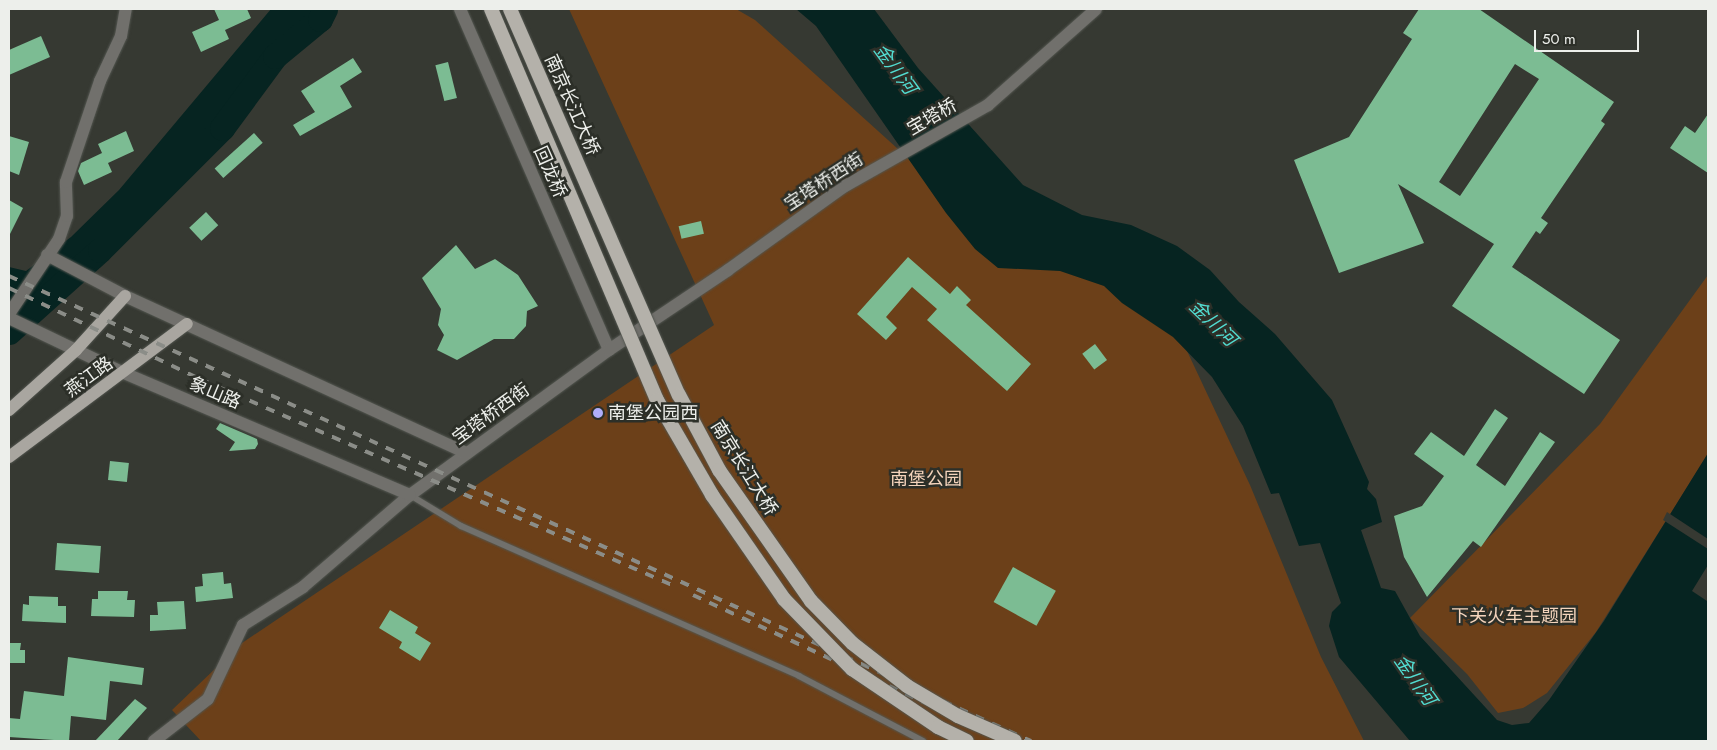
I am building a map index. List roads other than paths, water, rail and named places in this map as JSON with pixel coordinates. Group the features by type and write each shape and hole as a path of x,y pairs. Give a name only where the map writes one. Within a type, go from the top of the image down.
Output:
{"highway":[{"name":"南京长江大桥","path":"491,9 657,400 712,495 784,599 852,669 938,727 967,741"},
{"name":"南京长江大桥","path":"510,9 679,395 724,478 811,601 852,643 907,686 958,716 1015,741"}],"main road":[{"path":"9,410 124,296"},
{"name":"燕江路","path":"9,456 124,373 187,324"}],"street":[{"path":"9,316 59,239 68,216 66,182 100,81 122,36 126,9"},
{"name":"回龙桥","path":"460,9 609,350"},
{"name":"宝塔桥","path":"894,160 988,105 1096,9"},
{"name":"宝塔桥西街","path":"154,741 208,699 243,625 303,587 410,495 609,350 728,270 845,186 894,160"},
{"path":"47,255 124,296 467,453"},
{"name":"象山路","path":"9,316 124,373 410,495"}],"lane":[{"path":"410,495 461,526 800,676 923,741"}],"water":[{"path":"271,9 318,9 183,157 9,339 9,267 26,271 71,237 119,190"},
{"name":"金川河","path":"796,9 874,9 918,68 1023,185 1082,215 1131,225 1177,246 1210,270 1239,302 1275,334 1332,400 1369,482 1367,489 1376,499 1382,522 1361,530 1381,588 1395,591 1420,636 1497,720 1512,725 1529,723 1549,700 1604,621 1708,453 1708,741 1410,741 1339,657 1329,626 1332,612 1341,603 1320,543 1299,546 1279,493 1271,494 1243,426 1212,377 1173,337 1122,303 1104,286 1060,271 998,268 975,249 946,213 816,26"}],"waterway":[{"path":"9,332 100,250 222,128 275,56 320,19 325,9"}],"railway":[{"path":"9,276 1031,741"},
{"path":"9,288 200,379 672,585"},
{"path":"693,595 1008,741"}],"place":[{"name":"南堡公园西","path":"598,413"}],"park label":[{"name":"南堡公园","path":"926,479"},
{"name":"下关火车主题园","path":"1514,616"}]}
